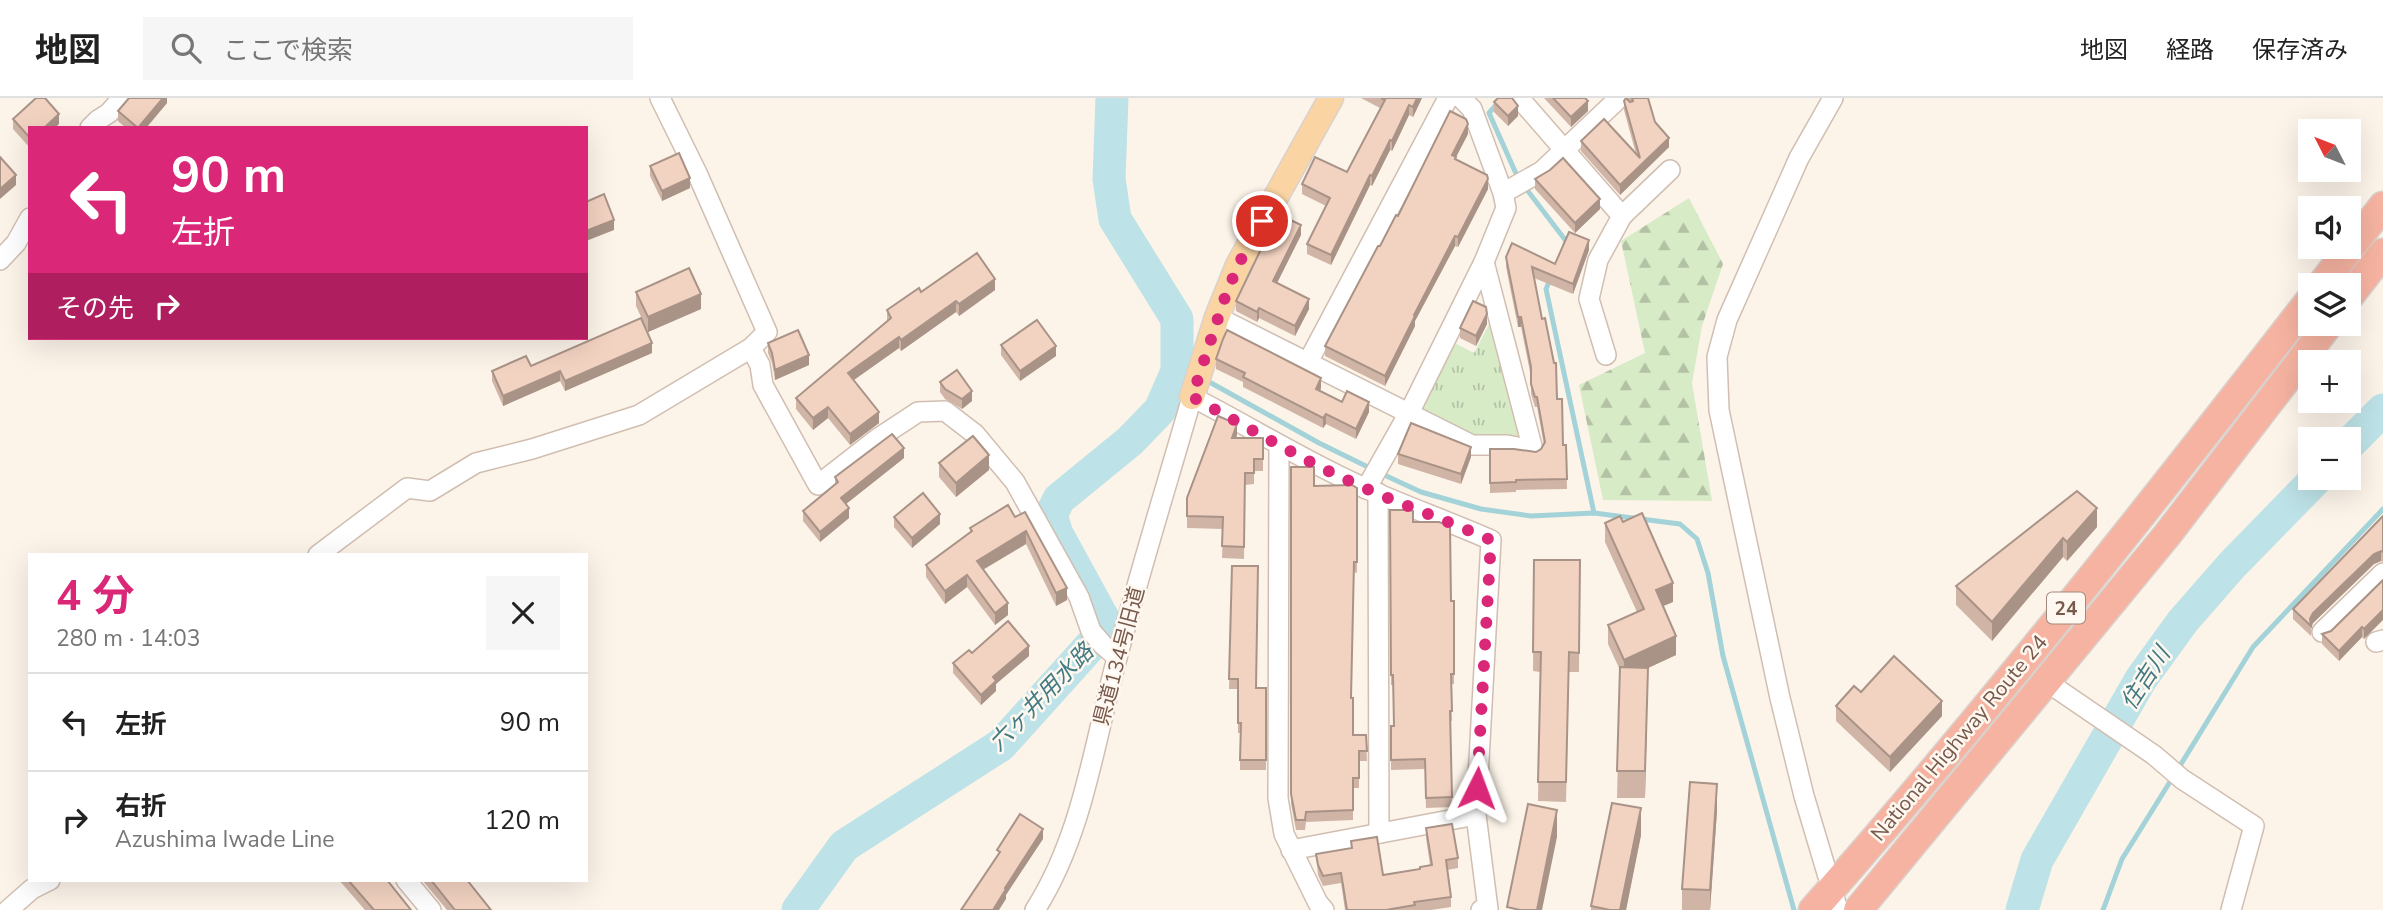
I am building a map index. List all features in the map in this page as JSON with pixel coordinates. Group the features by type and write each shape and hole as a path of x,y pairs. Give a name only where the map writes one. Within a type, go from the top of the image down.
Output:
{"highway":[{"path":"2330,273 2383,206"},
{"path":"2361,281 2383,253"},
{"name":"National Highway Route 24","path":"1813,910 1835,899 2298,315"},
{"name":"National Highway Route 24","path":"1858,910 2167,535 2320,336"}],"main road":[{"path":"1192,397 1217,317 1238,265 1331,98"}],"street":[{"path":"92,126 109,114 122,98"},
{"path":"321,553 407,488 430,491 476,463 532,449 639,415 751,348 767,332 697,173 660,98"},
{"path":"1308,362 1448,98"},
{"path":"1461,98 1472,109 1516,186"},
{"path":"1379,833 1372,487 1381,461 1409,413 1484,262 1516,186 1542,172 1616,101 1615,98"},
{"path":"1833,98 1800,158 1727,320 1717,357 1719,410 1780,698 1804,796 1835,899"},
{"path":"1520,99 1622,216"},
{"path":"1606,355 1589,299 1598,260 1622,216 1670,170"},
{"path":"0,260 16,243 28,222"},
{"path":"1217,317 1472,445 1507,445 1533,450 1484,262"},
{"path":"751,348 760,365 763,386 818,485 877,439 918,412 945,411 975,434 1015,482 1104,644"},
{"path":"1192,397 1279,445 1491,540 1476,815 1488,909 1481,910"},
{"name":"県道134号旧道","path":"1035,910 1065,855 1087,779 1104,644 1192,397"},
{"path":"1279,445 1278,798 1284,834 1324,910"},
{"path":"2322,632 2383,573"},
{"path":"2047,682 2154,755 2182,779 2255,825 2231,910"},
{"path":"1291,850 1476,815"},
{"path":"8,910 46,882"},
{"path":"408,882 431,910"}],"green space":[{"path":"1689,198 1723,264 1702,326 1692,383 1712,501 1603,500 1579,385 1645,353 1621,241"},
{"path":"1494,315 1524,438 1473,439 1423,414 1420,405 1453,342 1474,353"}],"building":[{"path":"36,98 45,98 59,114 46,126 28,126 28,136 13,119"},
{"path":"129,98 163,98 140,126 136,126 118,111"},
{"path":"1381,98 1417,98 1413,107 1409,105 1392,141 1390,140 1372,176 1370,175 1331,255 1307,244 1330,198 1302,184 1315,157 1347,172 1385,100"},
{"path":"1498,98 1512,98 1518,106 1508,116 1494,102"},
{"path":"1553,98 1585,98 1588,101 1571,117"},
{"path":"1626,98 1630,102 1633,101 1632,98 1648,98 1655,122 1669,138 1620,185 1581,141 1604,119 1640,158 1624,101"},
{"path":"1450,111 1466,119 1468,124 1452,155 1487,175 1488,179 1458,237 1455,236 1385,376 1325,346 1378,246 1396,215 1398,216"},
{"path":"679,153 690,178 662,191 650,166"},
{"path":"0,157 16,175 0,189"},
{"path":"1563,158 1600,199 1575,223 1535,179"},
{"path":"604,194 614,220 588,230 588,201"},
{"path":"1278,214 1301,225 1273,281 1309,299 1295,326 1259,308 1257,312 1236,301"},
{"path":"1569,232 1589,240 1573,284 1532,267 1542,319 1545,318 1556,363 1557,399 1562,399 1567,479 1490,483 1490,449 1536,452 1545,442 1537,397 1531,384 1531,367 1521,317 1518,317 1506,257 1512,243 1555,264"},
{"path":"977,253 995,279 959,304 956,301 901,340 899,337 848,373 879,412 850,434 828,407 813,418 796,398 891,318 887,310 919,288 921,292"},
{"path":"689,268 701,294 648,317 636,292"},
{"path":"1473,301 1486,307 1487,314 1476,336 1460,328"},
{"path":"641,318 652,343 565,381 560,371 503,396 492,371 526,356 531,366"},
{"path":"1037,320 1056,346 1020,371 1001,345"},
{"path":"798,330 809,355 775,370 768,343"},
{"path":"1227,330 1321,378 1316,389 1342,402 1347,391 1369,402 1356,429 1326,414 1323,418 1243,377 1245,373 1216,359"},
{"path":"957,370 972,391 962,399 945,389 940,382"},
{"path":"1218,416 1237,424 1232,438 1263,438 1263,459 1254,459 1254,473 1245,473 1244,547 1222,546 1223,517 1187,516 1187,498"},
{"path":"1411,423 1471,447 1461,474 1398,454"},
{"path":"892,434 904,448 841,498 849,508 820,532 803,511 838,482 835,477"},
{"path":"973,436 989,455 956,483 939,463"},
{"path":"1291,467 1314,467 1314,486 1352,485 1357,488 1357,562 1354,562 1351,698 1353,735 1366,735 1367,751 1359,751 1359,778 1353,778 1353,810 1306,812 1305,820 1296,820 1291,794"},
{"path":"2077,491 2097,508 2067,542 2063,538 1992,622 1956,586"},
{"path":"923,493 940,514 912,538 894,517"},
{"path":"1008,505 1015,517 1025,512 1067,588 1056,593 1026,531 977,561 1008,603 995,613 967,575 945,591 926,565 972,531 970,528"},
{"path":"1390,510 1413,511 1413,522 1439,522 1450,526 1451,601 1454,601 1454,674 1451,674 1450,711 1452,797 1426,798 1425,759 1391,760 1391,726 1394,726"},
{"path":"1642,513 1673,583 1656,590 1676,636 1624,660 1608,625 1644,609 1605,523 1620,516 1623,522"},
{"path":"2383,516 2383,552 2374,554 2313,613 2311,626 2293,609"},
{"path":"1534,560 1580,560 1579,653 1569,652 1566,782 1538,782 1541,652 1533,652"},
{"path":"1232,566 1258,566 1256,688 1266,688 1266,760 1240,760 1238,679 1229,679"},
{"path":"2383,580 2383,610 2339,651 2322,634 2331,631"},
{"path":"1008,621 1029,646 993,677 996,681 981,695 953,663 969,650 972,653"},
{"path":"1894,656 1942,701 1890,757 1836,706 1854,686 1861,692"},
{"path":"1620,667 1648,668 1645,771 1617,771"},
{"path":"1690,782 1717,784 1710,890 1682,889"},
{"path":"1612,803 1641,808 1620,910 1591,906"},
{"path":"1528,804 1557,810 1537,910 1507,907"},
{"path":"1020,814 1043,829 993,910 961,910 1000,852 997,850"},
{"path":"1452,824 1458,858 1446,860 1451,897 1414,902 1415,905 1386,910 1347,910 1341,873 1323,876 1318,865 1316,854 1352,848 1351,841 1377,837 1383,875 1420,869 1432,865 1426,828"},
{"path":"350,882 389,882 411,910 374,910"},
{"path":"433,882 469,882 491,910 455,910"}],"waterway":[{"name":"六ヶ井用水路","path":"798,910 844,846 1001,745 1102,633 1104,620 1057,534 1051,515 1059,499 1130,441 1160,410 1177,371 1177,319 1115,219 1109,179 1112,98"},
{"path":"1502,98 1489,113 1518,178"},
{"path":"1524,186 1566,241 1565,245"},
{"path":"1550,280 1546,289 1594,513"},
{"path":"1177,365 1192,373"},
{"path":"1204,379 1319,443 1372,469"},
{"name":"住吉川","path":"2361,432 2383,410"},
{"path":"1380,473 1421,492 1481,509 1531,516 1594,513 1680,524 1697,539 1708,573 1723,656 1794,910"},
{"name":"住吉川","path":"2022,910 2037,860 2141,679 2183,621 2232,565 2305,490"},
{"path":"2178,769 2253,647 2383,509"},
{"path":"2103,910 2122,859 2173,777"}],"route":[{"path":"1262,221 1238,265 1217,317 1192,397 1366,489 1491,540 1477,788"}]}
